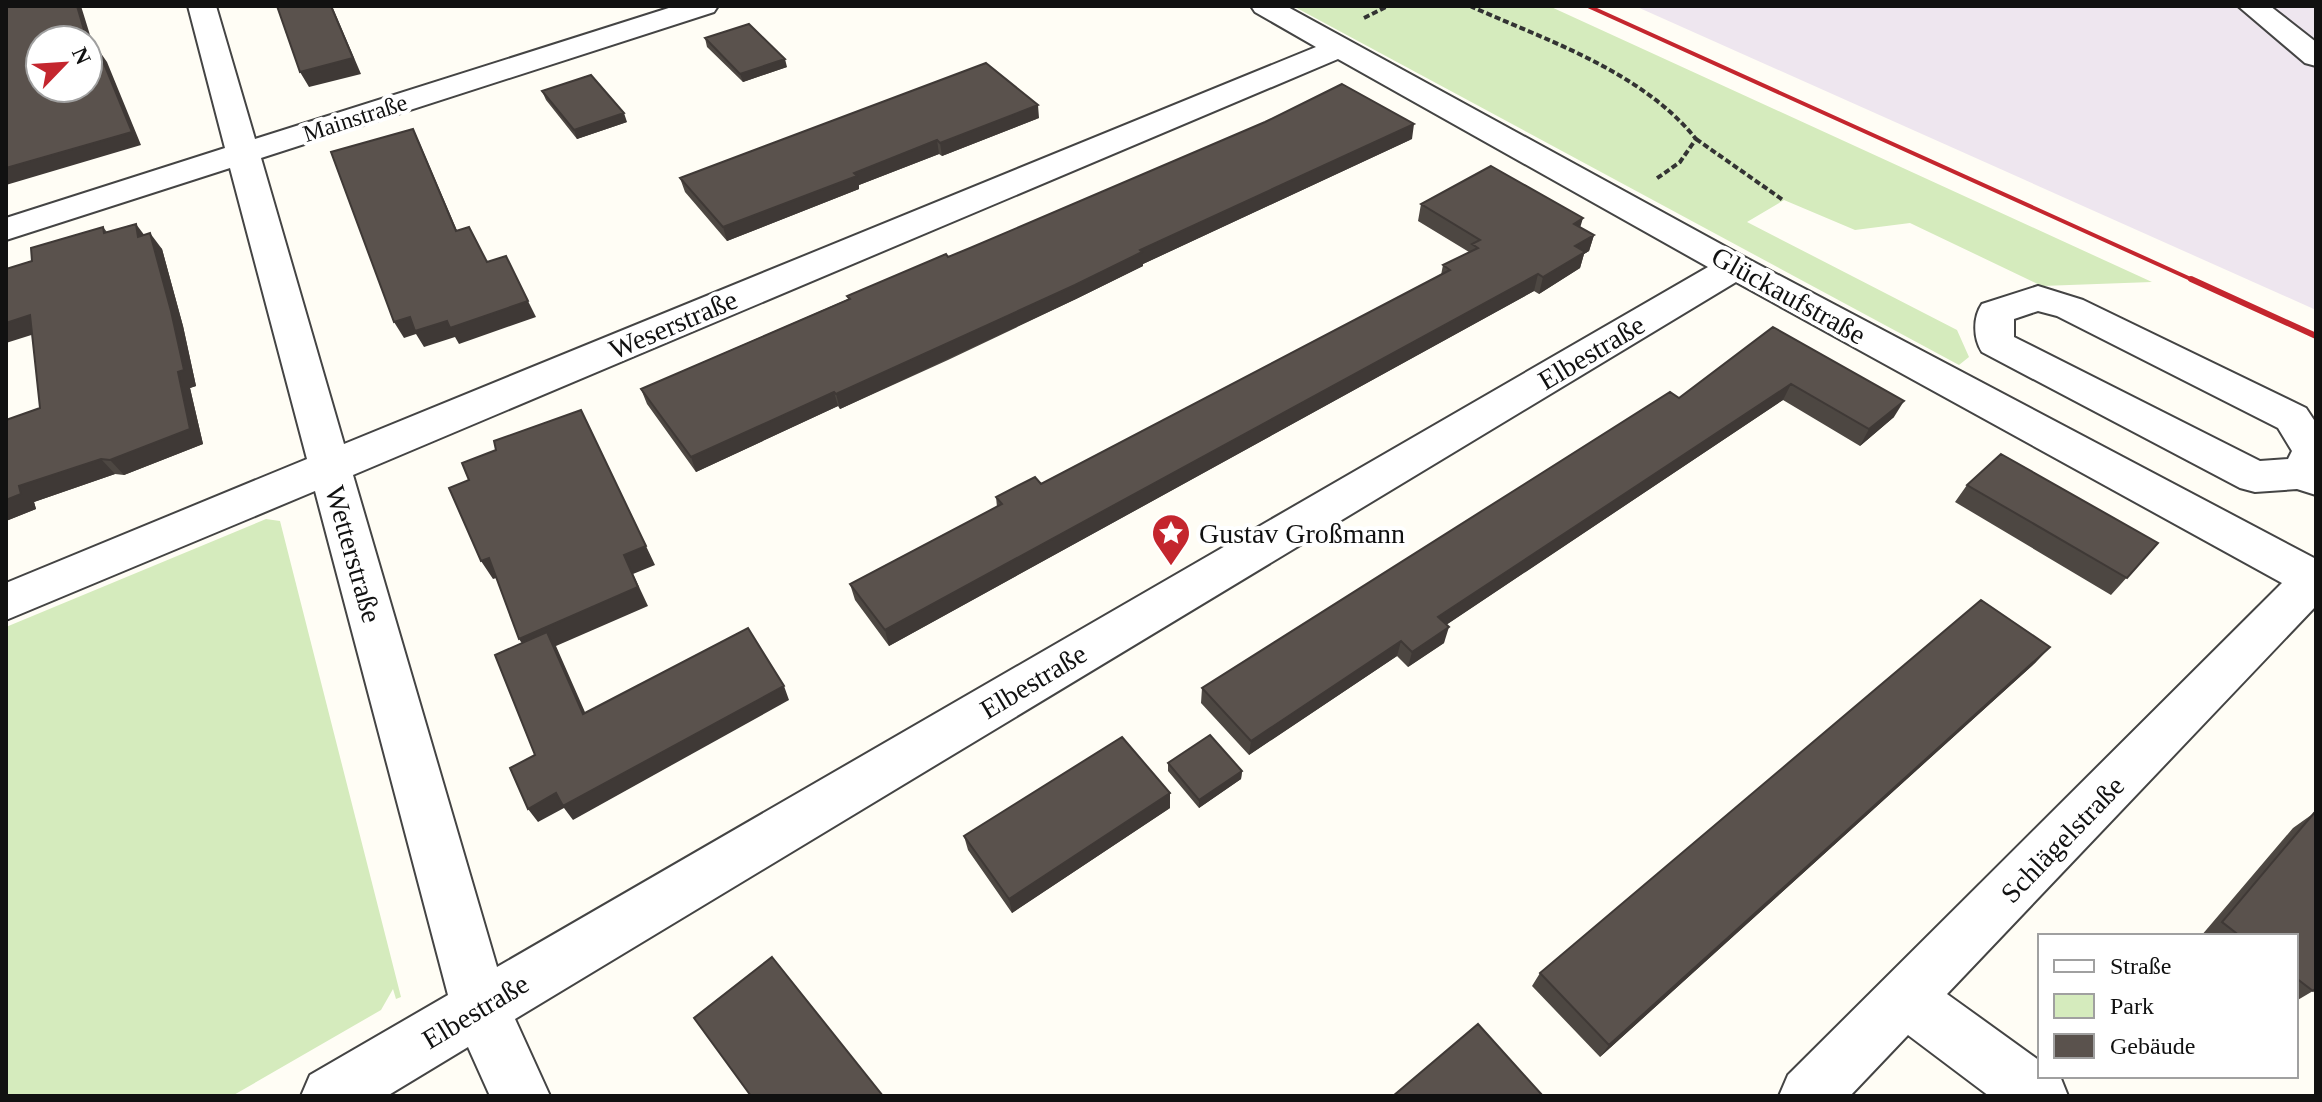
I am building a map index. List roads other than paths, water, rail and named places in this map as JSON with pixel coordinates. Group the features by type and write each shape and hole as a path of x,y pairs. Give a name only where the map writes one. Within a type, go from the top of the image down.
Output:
{"street":[{"name":"Wetterstraße","path":"202,6 480,1008 520,1096"},
{"name":"Mainstraße","path":"6,229 704,6"},
{"name":"Glückaufstraße","path":"1265,6 1735,267 2315,579"},
{"path":"2252,6 2316,57"},
{"name":"Weserstraße","path":"6,602 1341,47"},
{"name":"Elbestraße","path":"331,1096 1735,267"},
{"path":"2038,298 2070,308 2292,418 2313,450 2310,476 2255,477 1995,343 1995,312 2038,298"},
{"name":"Schlägelstraße","path":"1809,1096 2315,579"},
{"path":"1906,999 2038,1096"}],"railway":[{"path":"1588,6 2195,281"},
{"path":"2191,279 2316,336"}],"place":[{"name":"Gustav Großmann","path":"1171,567"}]}
